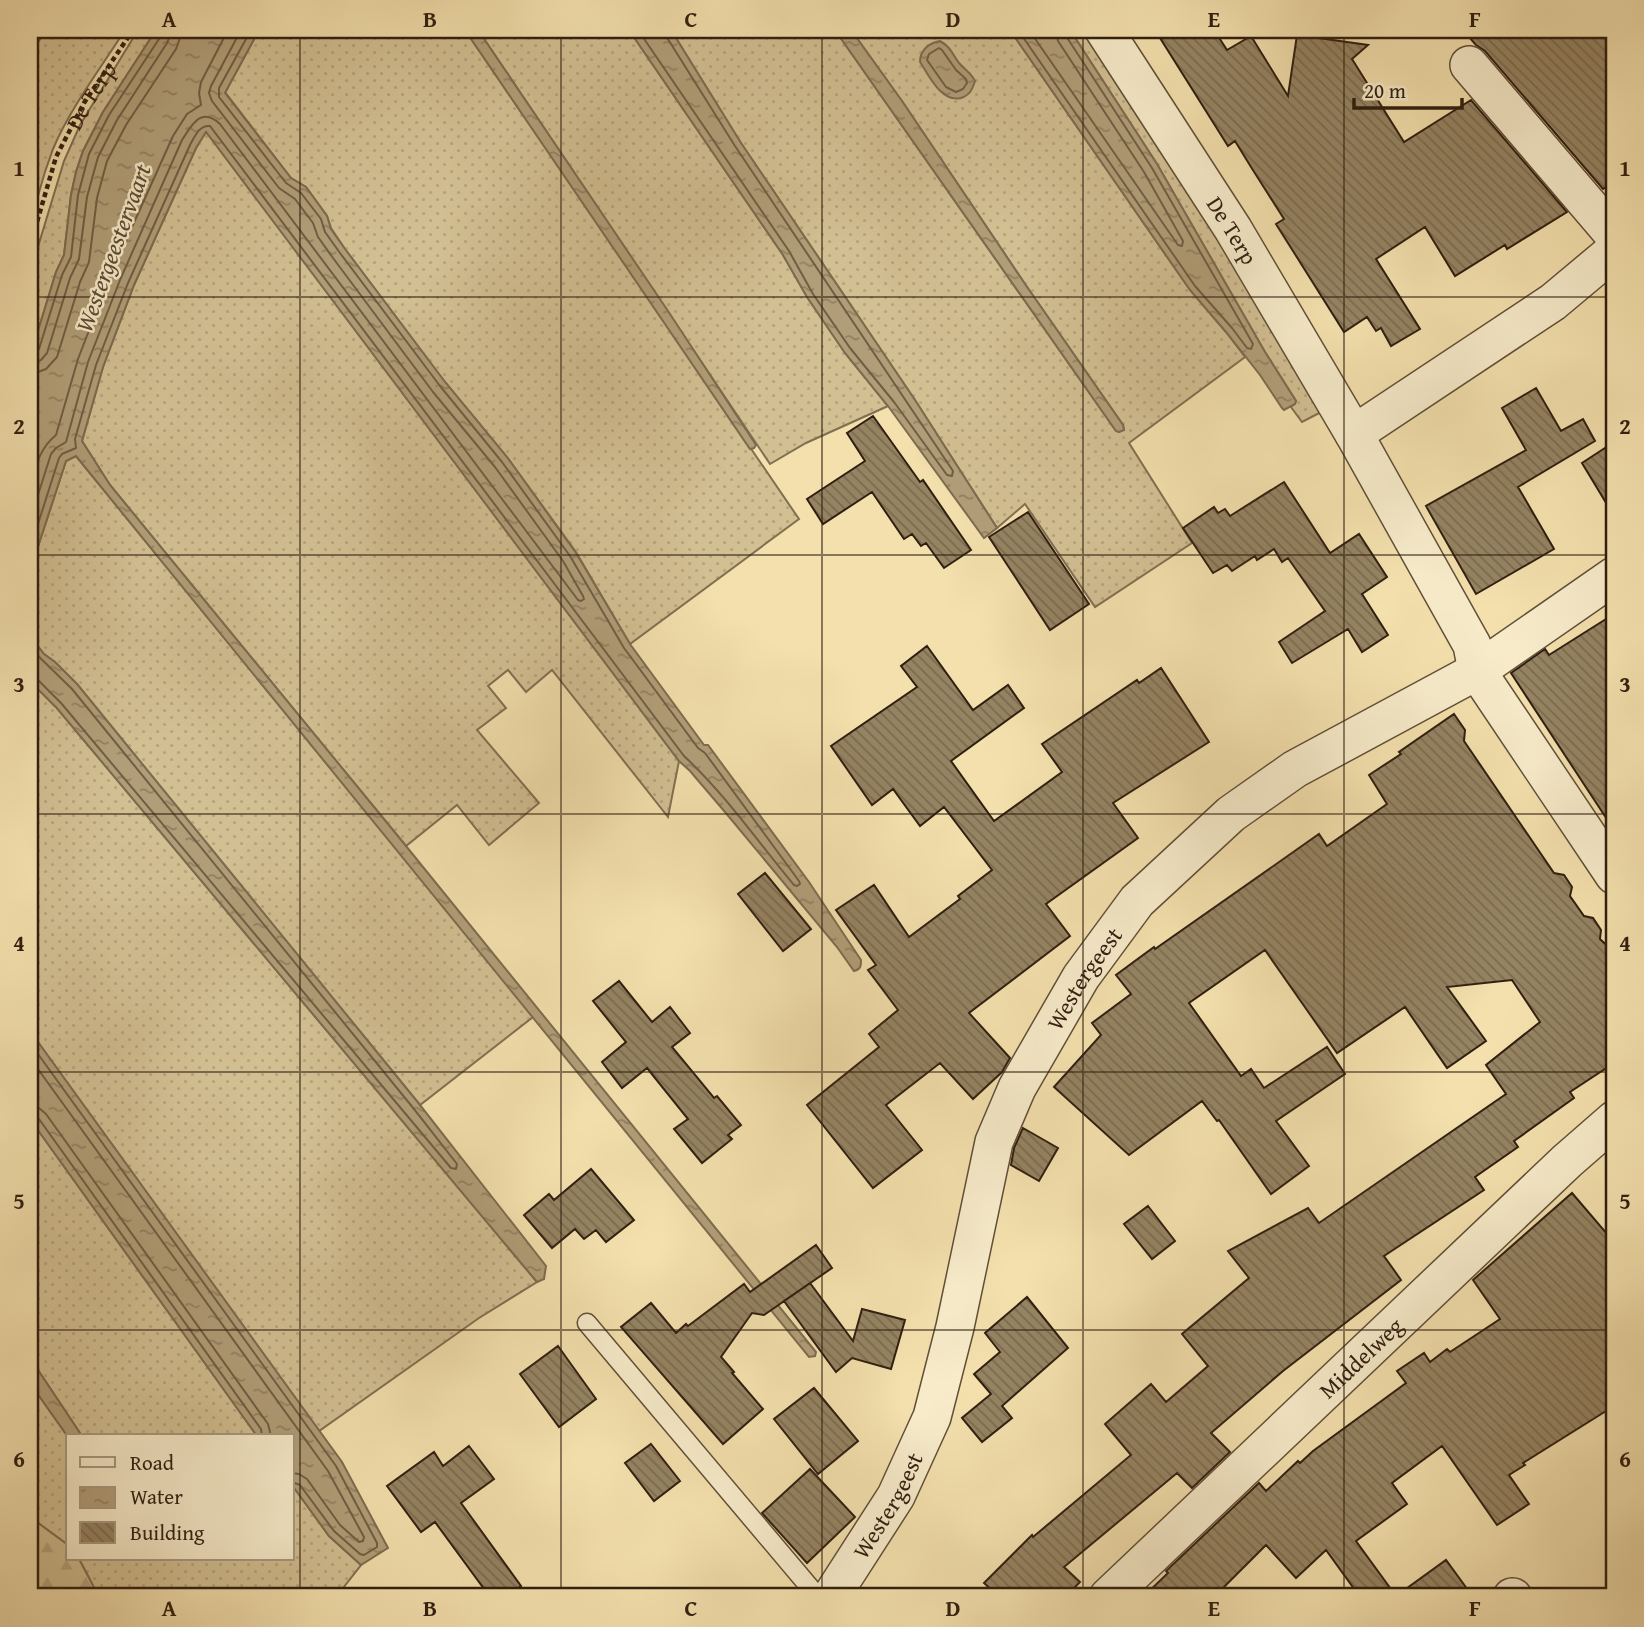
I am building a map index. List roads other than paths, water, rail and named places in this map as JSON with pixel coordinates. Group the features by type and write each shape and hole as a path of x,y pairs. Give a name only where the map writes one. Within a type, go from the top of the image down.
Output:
{"street":[{"name":"De Terp","path":"1104,30 1233,229 1354,434 1472,645 1477,671 1614,875"},
{"path":"1469,65 1614,235"},
{"path":"1354,434 1553,302 1614,250"},
{"name":"Westergeest","path":"831,1597 896,1496 932,1417 955,1327 994,1142 1017,1088 1081,977 1138,901 1231,814 1294,769 1477,671 1614,576"},
{"name":"Middelweg","path":"1108,1597 1567,1161 1614,1120"}],"lane":[{"path":"587,1322 818,1597"}],"water":[{"name":"Westergeestervaart","path":"156,30 259,30 225,93 291,178 306,187 327,216 331,229 345,249 445,382 507,457 576,553 630,644 809,882 861,960 860,967 854,971 725,812 679,761 206,132 196,148 134,285 103,367 82,441 110,485 816,1352 815,1356 809,1357 76,456 66,461 30,571 30,357 56,272 64,255 71,195 83,151 103,112"},
{"path":"465,30 478,30 668,311 756,445 754,448 750,449"},
{"path":"629,30 671,30 741,143 915,400 997,528 984,538 888,406 845,353 807,297 783,255"},
{"path":"835,30 851,30 902,101 1124,430 1116,431"},
{"path":"1010,30 1070,30 1157,164 1296,401 1295,404 1284,410 1282,408 1260,375 1190,290"},
{"path":"940,41 949,48 975,81 970,92 964,97 947,96 920,62 926,48"},
{"path":"30,636 44,654 77,684 420,1105 546,1266 544,1279 537,1282 56,707 30,684"},
{"path":"30,1031 342,1462 388,1548 361,1565 329,1536 294,1488 294,1434 256,1434 30,1119"},
{"path":"30,1358 81,1434 66,1434 30,1383"}],"waterway":[{"path":"30,48 41,30"}]}
